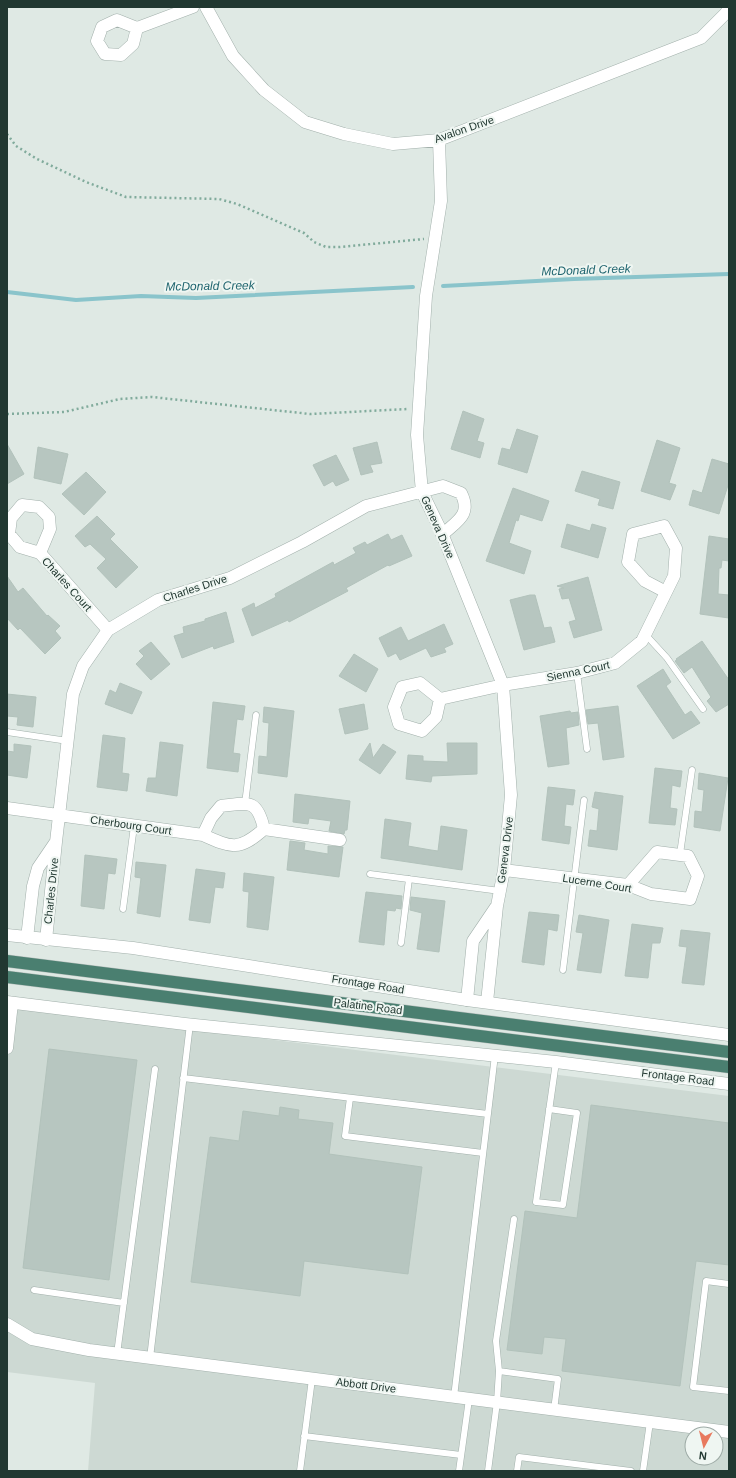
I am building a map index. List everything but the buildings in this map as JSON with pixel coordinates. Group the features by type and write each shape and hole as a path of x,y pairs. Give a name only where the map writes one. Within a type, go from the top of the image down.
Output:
{"highway":[{"name":"Palatine Road","path":"7,961 729,1052"},
{"name":"Palatine Road","path":"7,977 729,1067"}],"street":[{"path":"137,28 193,7"},
{"name":"Avalon Drive","path":"206,7 233,56 264,90 305,122 344,134 392,144 439,140 701,38 729,9"},
{"name":"Geneva Drive","path":"439,140 441,201 426,296 417,435 422,492 442,535 503,685 511,795 504,870 497,906 487,1002"},
{"name":"Charles Drive","path":"46,940 73,694 83,666 108,630 158,600 230,578 302,542 366,506 443,486 461,493 465,500 466,508 464,515 442,535"},
{"name":"Charles Court","path":"40,553 50,528 49,517 39,507 22,505 11,518 9,534 20,547 40,553 108,630"},
{"name":"Sienna Court","path":"440,699 503,685 577,673 615,663 642,641 674,576 676,548 664,526 634,534 628,562 645,581 666,592"},
{"path":"203,835 212,818 221,806 245,804 252,806 261,814 264,829 340,840"},
{"name":"Cherbourg Court","path":"7,808 203,835 220,842 236,846 252,840 264,829"},
{"name":"Charles Drive","path":"27,938 33,886 38,868 56,842"},
{"path":"628,885 657,852 680,854"},
{"name":"Lucerne Court","path":"504,870 628,885 651,894 690,899 698,876 688,856 680,854"},
{"name":"Geneva Drive","path":"467,1000 473,941 497,906"},
{"name":"Frontage Road","path":"7,935 134,948 467,1000 729,1035"},
{"path":"7,1048 10,1002"},
{"name":"Frontage Road","path":"10,1002 190,1024 495,1055 729,1084"},
{"name":"Abbott Drive","path":"7,1325 32,1339 89,1350 729,1432"}],"lane":[{"path":"645,634 667,658 703,709"},
{"path":"577,673 587,749"},
{"path":"245,804 256,715"},
{"path":"7,732 68,740"},
{"path":"680,854 692,770"},
{"path":"563,970 584,800"},
{"path":"123,909 134,826"},
{"path":"370,874 500,891"},
{"path":"401,943 409,880"},
{"path":"150,1358 190,1024"},
{"path":"454,1397 495,1055"},
{"path":"550,1109 577,1113 563,1206 536,1202 556,1062"},
{"path":"117,1354 155,1069"},
{"path":"183,1078 488,1114"},
{"path":"350,1098 345,1136 483,1153"},
{"path":"488,1471 497,1402 499,1371 496,1341 514,1219"},
{"path":"729,1284 706,1281 693,1387 729,1391"},
{"path":"34,1290 124,1303"},
{"path":"499,1371 558,1379 554,1410"},
{"path":"300,1471 312,1379"},
{"path":"459,1471 469,1399"},
{"path":"644,1471 650,1422"},
{"path":"304,1436 461,1455"},
{"path":"517,1471 519,1457 631,1471"}],"path":[{"path":"7,134 16,146 37,160 86,182 126,197 219,199 237,204 304,233 314,242 326,247 436,238"},
{"path":"7,414 64,412 120,399 152,397 310,414 419,409"}],"shaded area":[{"path":"7,1007 729,1096 729,1471 88,1471 95,1383 7,1372"}],"waterway":[{"name":"McDonald Creek","path":"443,286 574,279 729,274"},
{"name":"McDonald Creek","path":"7,292 76,300 141,296 196,298 413,287"}]}
